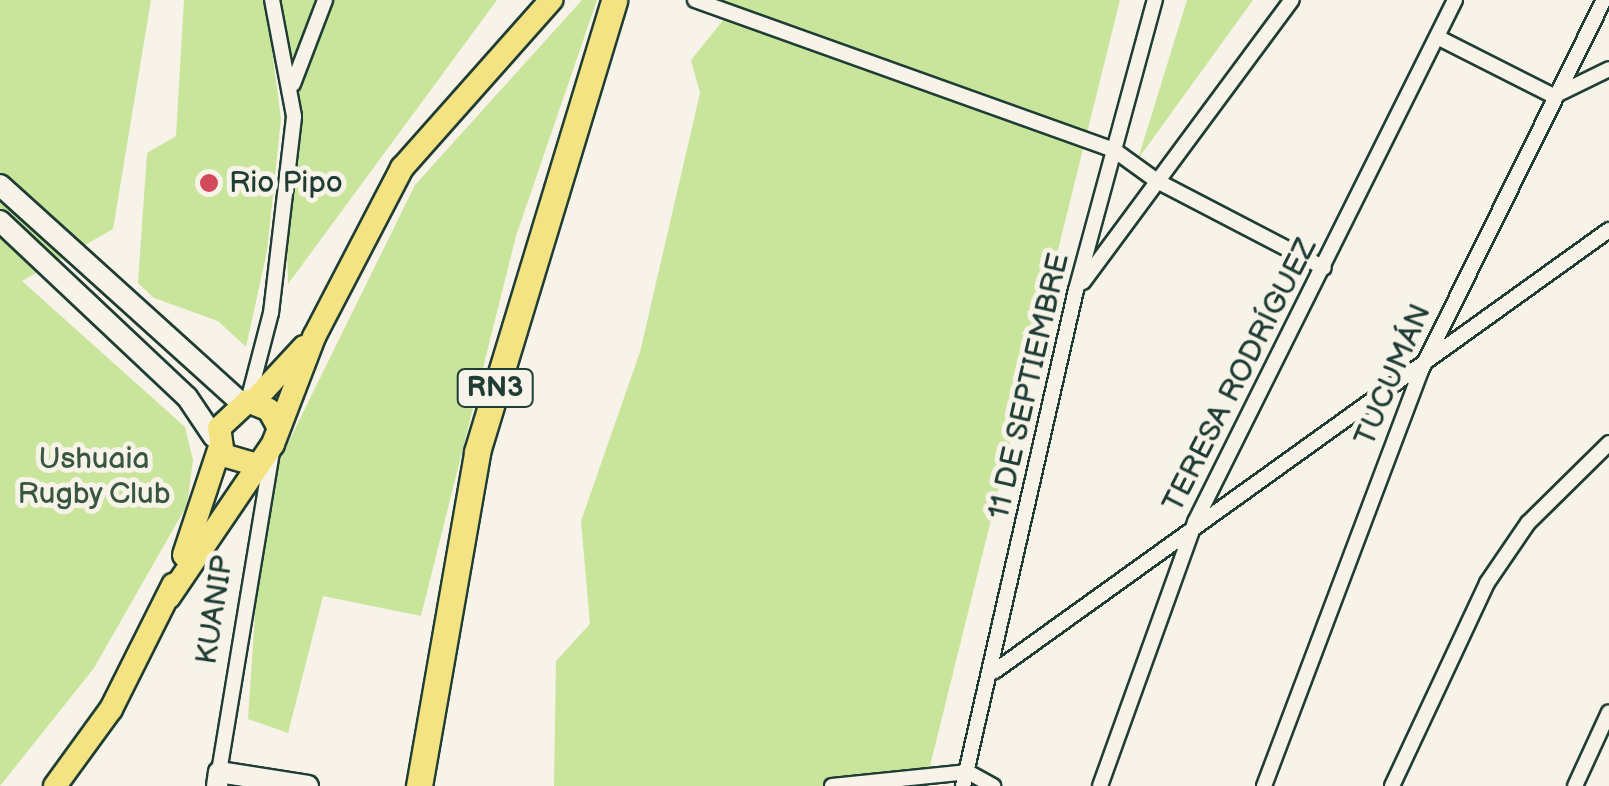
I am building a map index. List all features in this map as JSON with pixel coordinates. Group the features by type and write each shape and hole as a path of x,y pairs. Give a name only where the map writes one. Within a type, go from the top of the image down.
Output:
{"highway":[{"name":"RN3","path":"419,786 478,452 614,0"}],"main road":[{"path":"55,786 110,708 169,597 275,435 314,337 402,168 551,0"},
{"path":"169,597 217,443 247,402 314,337"},
{"path":"247,402 275,435"},
{"path":"217,443 234,463 254,464"}],"street":[{"path":"272,0 293,84"},
{"path":"0,185 247,402 271,313 293,84 326,0"},
{"path":"695,0 1114,150 1157,181 1324,268"},
{"name":"11 DE SEPTIEMBRE","path":"966,779 995,672 1076,290 1155,0"},
{"path":"1076,290 1292,0"},
{"name":"TERESA RODRÍGUEZ","path":"1100,786 1194,522 1455,0"},
{"name":"TUCUMÁN","path":"1264,786 1421,370 1604,0"},
{"path":"1439,38 1554,96 1609,69"},
{"path":"0,221 188,397 217,443"},
{"path":"995,672 1194,522 1421,370 1609,230"},
{"name":"KUANIP","path":"218,779 275,435"},
{"path":"1392,786 1487,583 1528,523 1609,443"},
{"path":"1574,786 1609,712"},
{"path":"218,779 308,786"},
{"path":"832,786 966,779 993,786"}],"green space":[{"name":"Ushuaia Rugby Club","path":"0,0 151,0 113,229 22,281 185,427 193,460 187,505 94,668 0,786"},
{"name":"Rio Pipo","path":"184,0 263,0 268,20 281,119 267,251 246,347 218,321 154,298 138,283 147,153 176,136"},
{"path":"281,0 497,0 288,284"},
{"path":"582,0 597,0 516,236 421,616 323,596 288,733 248,719 263,494 415,185"},
{"path":"723,0 1120,0 925,786 554,786 556,661 590,624 581,521 640,352 700,93 691,60 729,13"},
{"path":"1187,0 1253,0 1138,159"}],"place":[{"name":"Rio Pipo","path":"209,183"}]}
